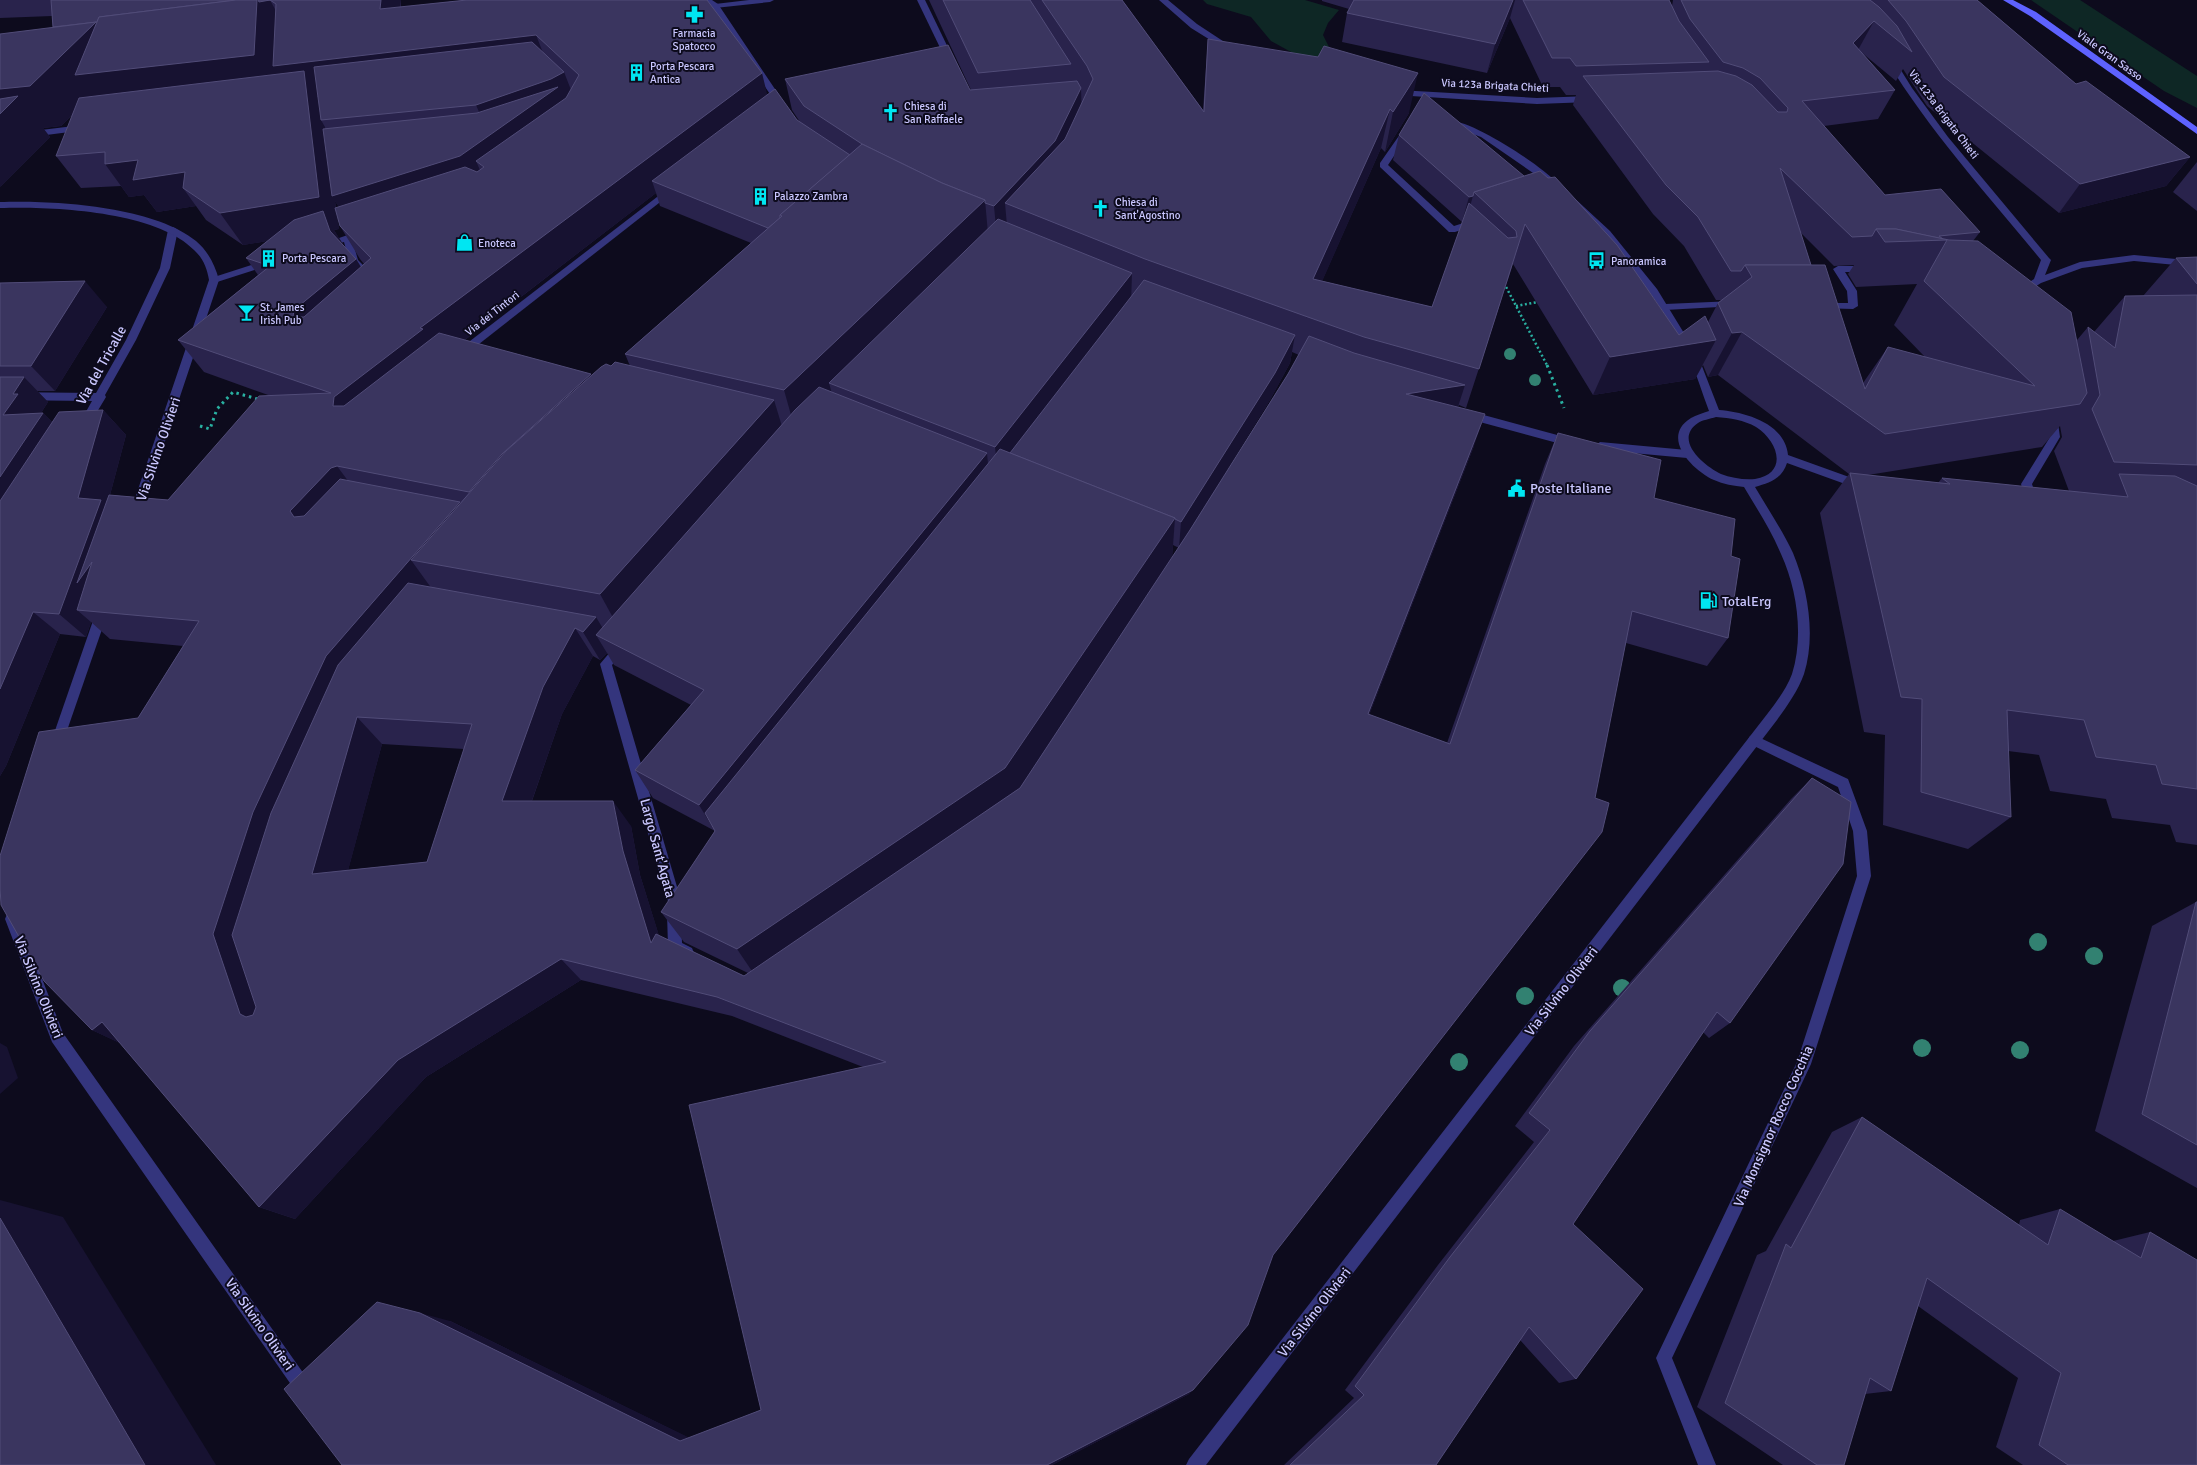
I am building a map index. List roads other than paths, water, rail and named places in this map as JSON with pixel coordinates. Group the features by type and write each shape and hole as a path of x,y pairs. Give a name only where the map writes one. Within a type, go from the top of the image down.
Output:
{"main road":[{"name":"Viale Gran Sasso","path":"2007,0 2049,25 2197,131"}],"street":[{"path":"711,3 770,0"},
{"path":"921,0 953,67"},
{"path":"1163,0 1194,26 1242,54"},
{"path":"711,3 780,109"},
{"name":"Via 123a Brigata Chieti","path":"1886,53 1907,89 1958,156 2046,260 2038,281"},
{"name":"Via 123a Brigata Chieti","path":"1391,95 1399,93 1537,101 1600,98"},
{"path":"1443,120 1484,135 1593,217 1665,307 1694,358 1715,414"},
{"path":"1409,125 1383,165 1456,233 1488,219"},
{"path":"0,138 88,127"},
{"name":"Via dei Tintori","path":"455,358 680,183"},
{"path":"0,205 60,206 115,214 173,230 190,240 210,263 214,280 267,263"},
{"path":"345,227 354,261 372,279"},
{"path":"313,249 374,229"},
{"name":"Via del Tricalle","path":"80,430 101,397 131,340 165,268 173,230"},
{"path":"2017,295 2038,281 2080,265 2134,258 2197,264"},
{"path":"1813,306 1853,306 1852,291 1838,269 1876,271"},
{"name":"Via Silvino Olivieri","path":"130,530 214,280"},
{"path":"1665,307 1742,304"},
{"path":"0,396 101,397"},
{"path":"2033,506 2026,484 2055,437 2051,407"},
{"path":"1465,414 1549,438 1578,444 1687,454"},
{"path":"1715,414 1731,414 1762,426 1774,436 1782,447 1784,458 1781,468 1774,476 1763,482 1748,484 1719,479 1695,464 1687,454 1683,443 1684,432 1690,423 1701,416 1715,414"},
{"path":"1784,458 1870,488"},
{"name":"Via Silvino Olivieri","path":"1195,1465 1754,740 1778,708 1798,674 1804,648 1802,619 1791,563 1748,484"},
{"path":"52,756 107,596"},
{"name":"Largo Sant'Agata","path":"621,640 606,664 676,893 675,947 700,959"},
{"name":"Via Monsignor Rocco Cocchia","path":"1707,1465 1664,1358 1804,1064 1864,876 1860,831 1843,783 1754,740"},
{"name":"Via Silvino Olivieri","path":"7,907 57,1036 312,1399"}],"place":[{"name":"Farmacia Spatocco","path":"694,15"},
{"name":"Porta Pescara Antica","path":"636,72"},
{"name":"Chiesa di San Raffaele","path":"890,112"},
{"name":"Palazzo Zambra","path":"760,196"},
{"name":"Chiesa di Sant'Agostino","path":"1101,208"},
{"name":"Enoteca","path":"464,243"},
{"name":"Porta Pescara","path":"268,258"},
{"name":"Panoramica","path":"1597,261"},
{"name":"St. James Irish Pub","path":"246,313"},
{"name":"Poste Italiane","path":"1516,488"},
{"name":"TotalErg","path":"1708,601"}]}
